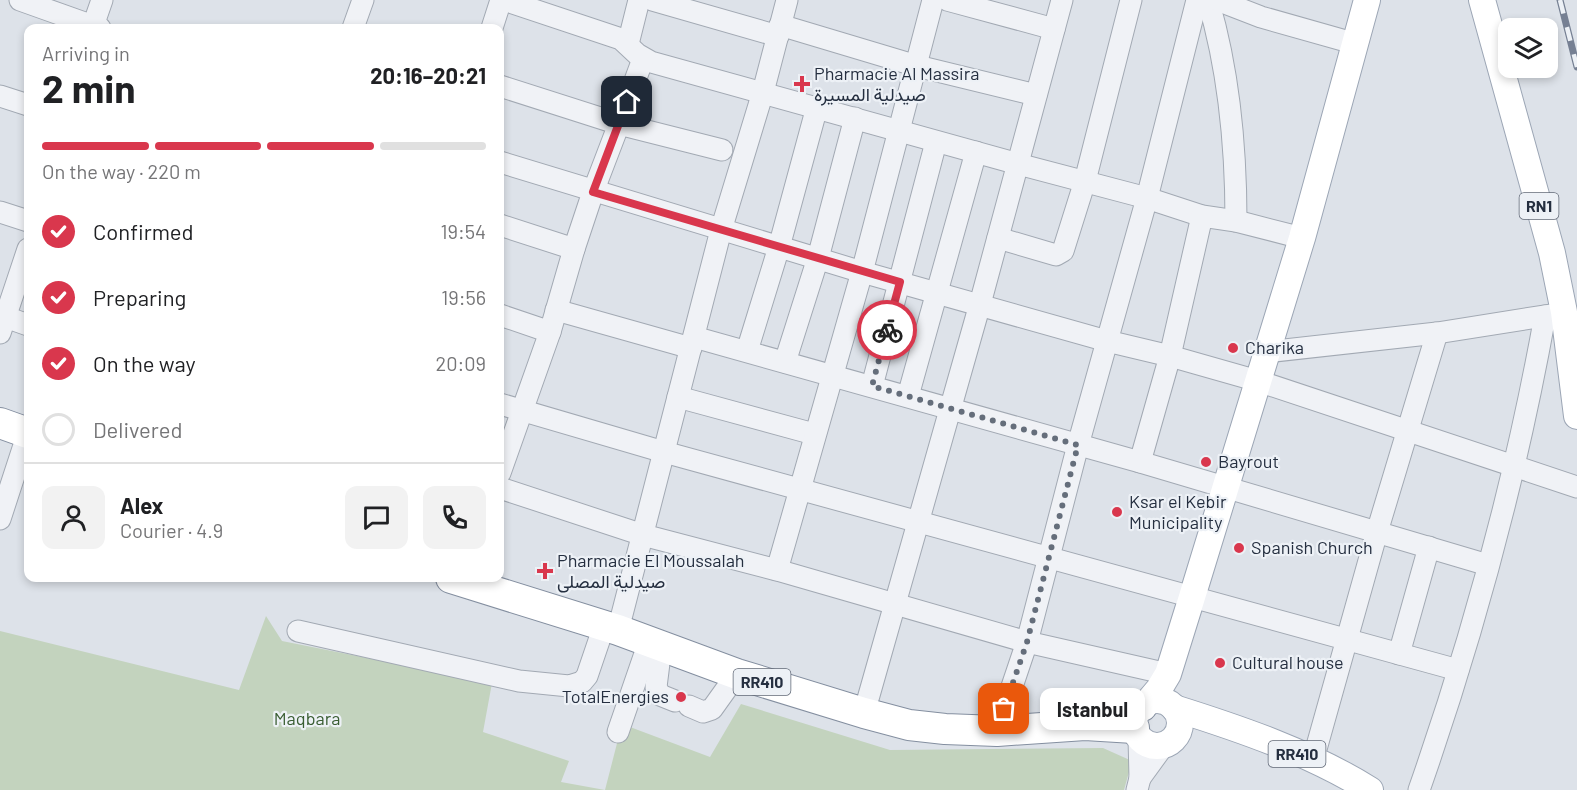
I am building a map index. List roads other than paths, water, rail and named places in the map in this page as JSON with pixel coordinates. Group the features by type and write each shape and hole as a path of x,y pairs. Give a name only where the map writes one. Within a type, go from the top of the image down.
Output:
{"highway":[{"path":"0,423 24,432"},
{"name":"RR410","path":"467,582 611,628 737,674 864,713 909,724 945,729 997,731 1085,725 1113,714 1156,720"}],"main road":[{"path":"1156,720 1168,674 1302,238 1366,0"},
{"name":"RN1","path":"1482,0 1552,253 1555,314 1577,416"},
{"name":"RR410","path":"1156,720 1222,723 1313,760 1351,785"}],"street":[{"path":"20,0 84,24"},
{"path":"96,24 102,0"},
{"path":"354,24 363,0"},
{"path":"504,461 550,332 593,192 619,124 636,52 639,0"},
{"path":"652,0 1036,95"},
{"path":"298,632 519,681 569,686 582,682 611,628 643,535 721,230 764,92 787,0"},
{"path":"777,570 862,272 933,0"},
{"path":"947,0 1054,29"},
{"path":"864,713 920,522 1062,0"},
{"path":"998,238 1056,255 1064,251 1085,182 1131,0"},
{"path":"997,731 1027,642 1078,445 1147,198 1197,0"},
{"path":"1208,0 1226,89 1233,145 1236,221"},
{"path":"1217,0 1264,8 1353,44"},
{"path":"494,24 506,1 621,39 636,52 764,92 936,142 1147,198 1202,216 1236,221 1302,238"},
{"path":"504,87 619,124 722,150"},
{"path":"0,96 24,104"},
{"path":"747,351 779,247 817,107"},
{"path":"785,362 818,258 855,118"},
{"path":"872,386 936,142"},
{"path":"908,396 976,152"},
{"path":"504,163 862,272 1258,381 1577,487"},
{"path":"0,212 24,221"},
{"path":"1140,462 1170,356 1202,216"},
{"path":"504,226 574,249"},
{"path":"24,262 2,321 24,324"},
{"path":"556,310 692,342 747,351 832,374 1488,565"},
{"path":"1266,352 1437,333 1555,314 1488,565 1445,714 1419,790"},
{"path":"504,316 550,332"},
{"path":"1313,760 1377,532 1437,333"},
{"path":"678,397 814,434"},
{"path":"504,405 664,452 1458,670"},
{"path":"0,519 24,445"},
{"path":"504,489 643,535 777,570 896,606 1027,642 1168,674"},
{"path":"1399,654 1429,547"},
{"path":"655,644 656,687 660,695 682,704 703,711 712,709 737,674"},
{"path":"618,732 655,644"},
{"path":"1139,784 1156,720"}],"railway":[{"path":"1560,0 1577,67"}],"place":[{"name":"Pharmacie Al Massira صيدلية المسيرة","path":"802,84"},
{"name":"Charika","path":"1233,348"},
{"name":"Bayrout","path":"1206,462"},
{"name":"Ksar el Kebir Municipality","path":"1117,512"},
{"name":"Spanish Church","path":"1239,548"},
{"name":"Pharmacie El Moussalah صيدلية المصلى","path":"545,571"},
{"name":"Cultural house","path":"1220,663"},
{"name":"TotalEnergies","path":"681,697"},
{"name":"Istanbul","path":"1004,709"}],"park label":[{"name":"Maqbara","path":"307,719"}]}
